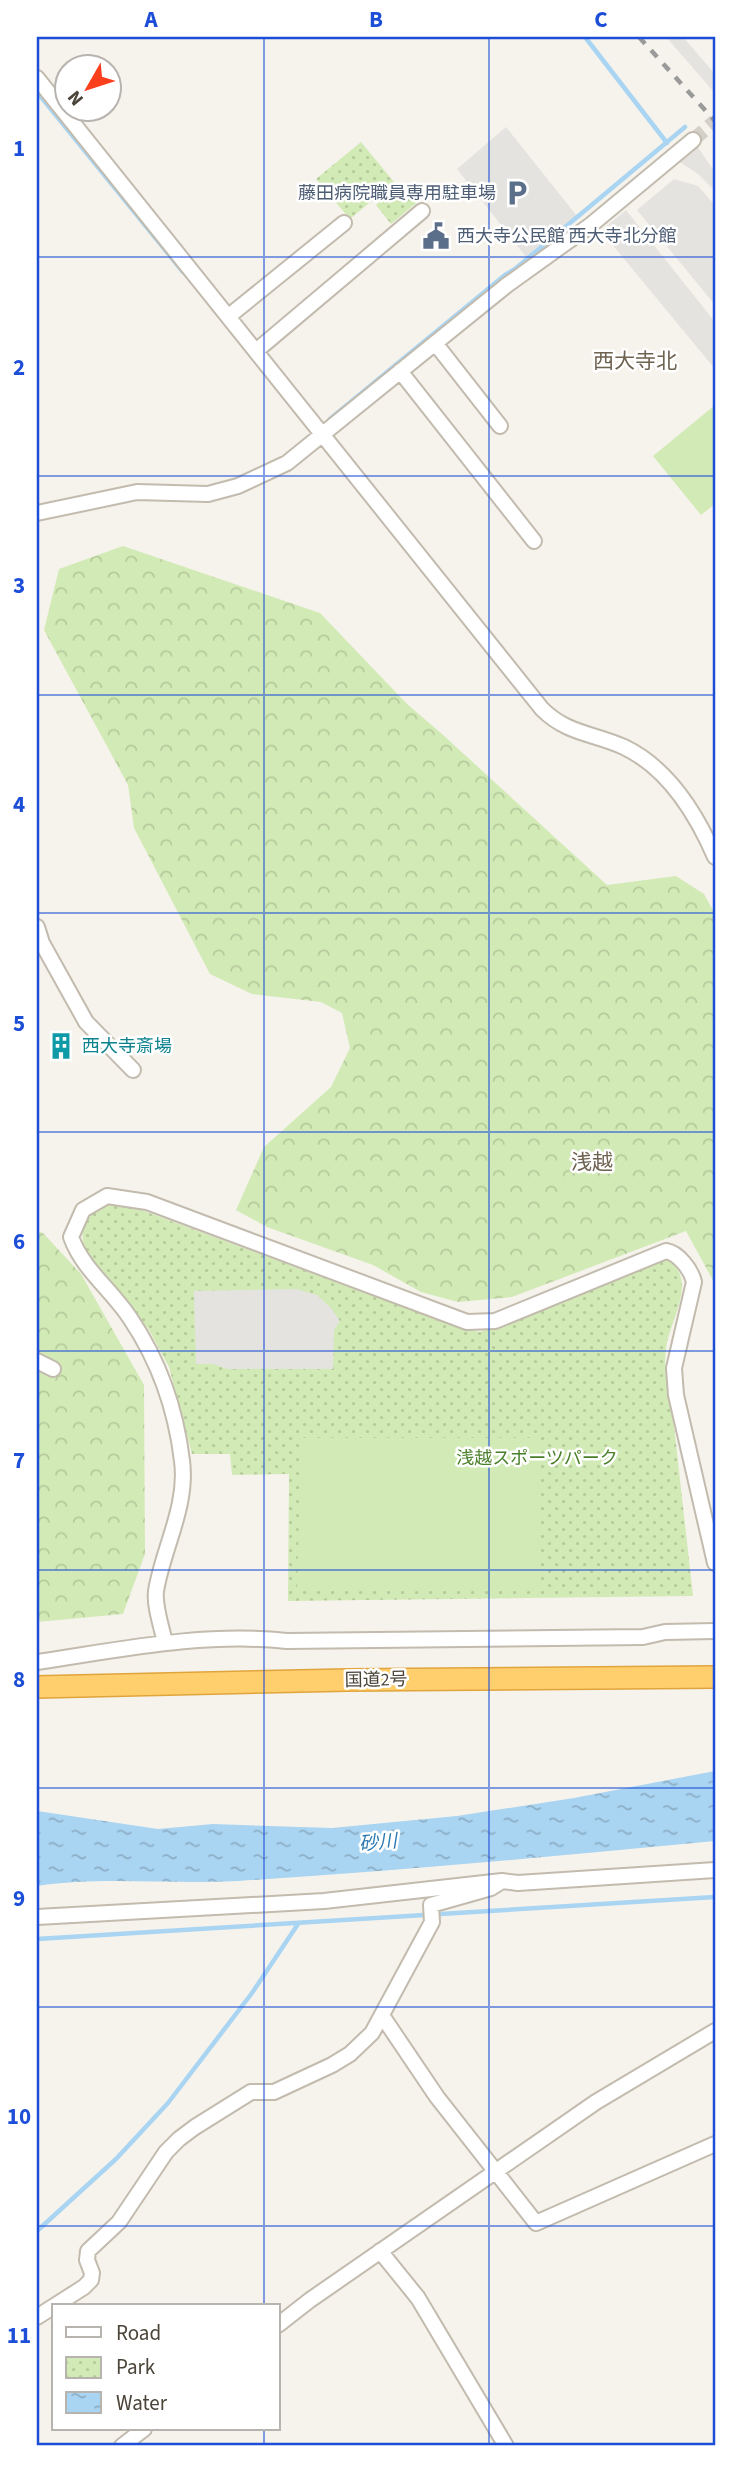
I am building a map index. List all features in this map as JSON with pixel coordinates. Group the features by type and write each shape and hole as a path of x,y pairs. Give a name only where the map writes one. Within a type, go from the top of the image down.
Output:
{"highway":[{"name":"国道2号","path":"37,1687 334,1680 715,1677"}],"street":[{"path":"37,78 542,709 564,727 623,747 665,776 681,795 715,857"},
{"path":"37,513 137,492 208,494 239,486 287,463 507,285 592,224 693,140"},
{"path":"256,351 422,211"},
{"path":"229,316 344,223"},
{"path":"435,343 500,426"},
{"path":"400,372 534,541"},
{"path":"37,927 42,943 86,1022 133,1070"},
{"path":"165,1643 156,1594 182,1494 183,1463 160,1371 129,1316 77,1255 71,1237 83,1210 107,1196 147,1202 467,1322 495,1321 666,1251 676,1254 693,1275 694,1282 674,1368 676,1395 715,1563"},
{"path":"37,1361 53,1369"},
{"path":"37,1661 165,1643 258,1638 287,1641 643,1637 665,1632 715,1631"},
{"path":"37,1917 324,1901 502,1881 518,1883 715,1870"},
{"path":"57,2304 91,2280 88,2251 119,2222 166,2152 179,2139 251,2092 274,2092 350,2054 372,2033 383,2017 432,1916 431,1905 491,1888 502,1881"},
{"path":"383,2017 437,2096 536,2223 715,2144"},
{"path":"280,2324 596,2102 715,2031"},
{"path":"380,2251 418,2298 506,2446"},
{"path":"37,2317 52,2307"},
{"path":"122,2446 143,2430"}],"green space":[{"path":"361,142 394,182 350,219 316,179"},
{"path":"395,189 421,199 391,224 376,205"},
{"path":"715,405 715,504 701,515 653,456"},
{"path":"123,546 320,613 407,704 607,885 676,876 704,894 715,914 715,1284 686,1231 512,1297 458,1302 421,1292 373,1265 267,1227 236,1210 264,1147 331,1087 350,1048 342,1013 321,1002 252,994 210,974 134,828 128,785 44,630 59,569"},
{"name":"浅越スポーツパーク","path":"125,1204 457,1327 480,1332 662,1256 674,1265 682,1286 666,1349 665,1364 693,1596 288,1601 289,1474 232,1475 230,1454 192,1454 169,1367 149,1330 84,1253 82,1229 89,1213 103,1205"},
{"path":"37,1231 43,1233 81,1274 144,1385 145,1554 123,1614 37,1622"},
{"path":"301,1438 537,1438 537,1590 297,1591"}],"shaded area":[{"path":"666,37 683,37 715,74 713,91"},
{"name":"藤田病院職員専用駐車場","path":"506,127 577,216 526,257 457,169"},
{"path":"697,146 715,172 715,186 712,188 698,174 678,161"},
{"path":"674,179 698,186 715,205 715,305 637,210"},
{"path":"626,210 715,322 715,369 601,231"},
{"path":"296,1289 317,1295 340,1321 334,1330 333,1369 227,1369 213,1364 196,1364 194,1291"}],"water":[{"name":"砂川","path":"715,1771 715,1841 298,1877 213,1882 112,1881 37,1886 37,1811 158,1829 213,1824 332,1828 457,1816 574,1798"}],"waterway":[{"path":"585,37 667,143"},
{"path":"37,92 183,272"},
{"path":"330,419 685,127"},
{"path":"37,1939 715,1897"},
{"path":"37,2231 116,2159 168,2103 252,1993 298,1924"}],"tunnel":[{"path":"693,140 715,121"}],"railway":[{"path":"639,37 715,121"}],"place":[{"name":"藤田病院職員専用駐車場","path":"517,193"},
{"name":"西大寺公民館 西大寺北分館","path":"436,236"},
{"name":"西大寺斎場","path":"61,1046"}],"district":[{"name":"西大寺北","path":"635,361"},
{"name":"浅越","path":"592,1162"}]}
